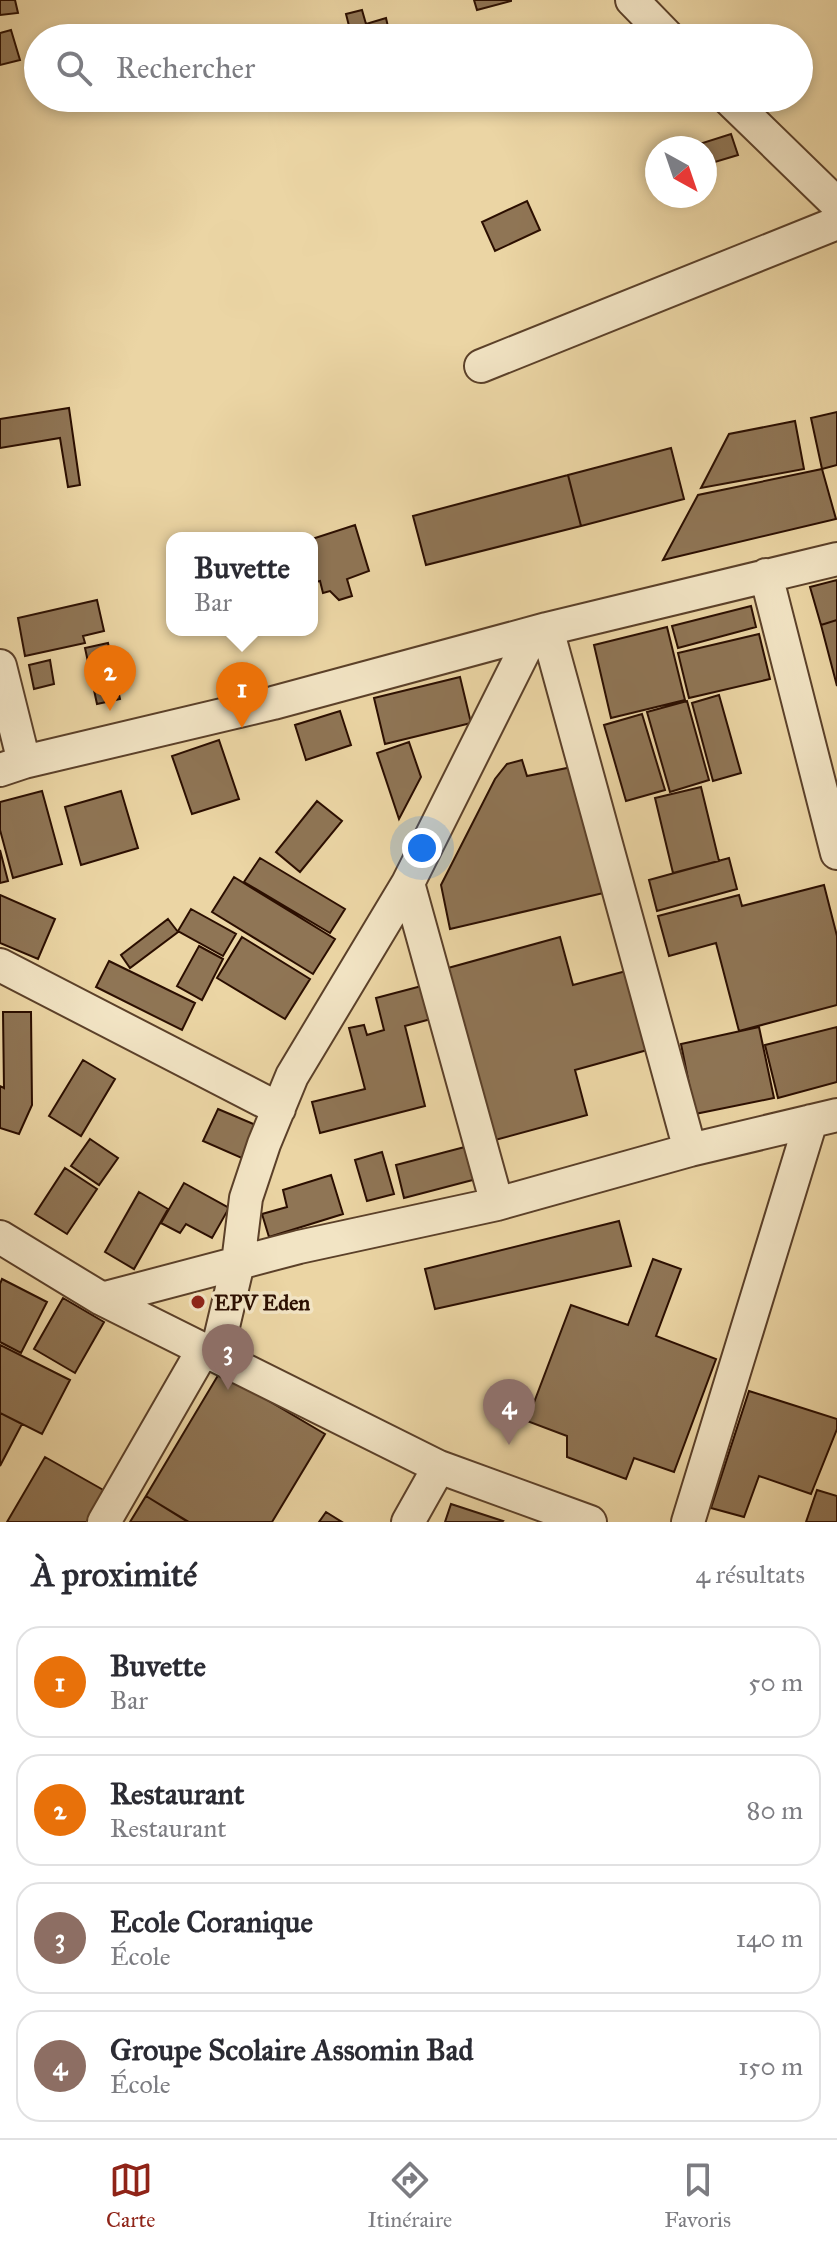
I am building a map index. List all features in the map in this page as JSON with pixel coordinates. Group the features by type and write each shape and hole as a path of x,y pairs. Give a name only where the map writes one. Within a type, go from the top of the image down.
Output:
{"street":[{"path":"632,0 655,24"},
{"path":"742,112 837,204"},
{"path":"481,366 837,223"},
{"path":"0,666 12,766 273,703 540,631 837,559"},
{"path":"766,575 837,853"},
{"path":"104,1522 210,1353 238,1263 246,1198 292,1076 408,883 540,631"},
{"path":"540,631 690,1150"},
{"path":"408,883 497,1204"},
{"path":"0,965 279,1109"},
{"path":"102,1299 299,1247 497,1204 690,1150 824,1118"},
{"path":"688,1522 824,1118"},
{"path":"0,1237 102,1299 439,1467 590,1522"},
{"path":"408,1522 439,1467"}],"building":[{"path":"0,0 15,0 18,13 0,15"},
{"path":"474,0 511,0 511,1 477,10"},
{"path":"362,10 366,24 348,24 346,14"},
{"path":"386,18 387,24 366,24"},
{"path":"11,30 20,60 0,65 0,33"},
{"path":"731,134 738,155 717,161 717,138"},
{"path":"527,201 540,230 495,251 482,222"},
{"path":"69,408 80,485 68,487 60,438 0,448 0,419"},
{"path":"837,412 837,465 822,469 811,418"},
{"path":"795,421 804,469 701,488 729,434"},
{"path":"671,448 684,499 581,526 568,475"},
{"path":"822,469 836,519 663,560 698,495"},
{"path":"568,475 581,526 426,565 413,516"},
{"path":"355,525 369,571 347,579 352,596 339,600 330,591 323,593 318,582 318,537"},
{"path":"837,580 837,620 821,625 810,587"},
{"path":"97,600 104,631 83,636 85,643 25,656 18,618"},
{"path":"751,606 756,627 678,648 672,626"},
{"path":"837,620 837,686 821,625"},
{"path":"667,627 685,700 611,718 594,645"},
{"path":"759,634 770,679 689,698 678,653"},
{"path":"108,643 120,699 97,704 85,648"},
{"path":"50,660 54,684 34,689 29,665"},
{"path":"460,677 471,723 385,744 374,698"},
{"path":"719,695 741,773 713,781 692,703"},
{"path":"687,701 709,780 670,792 647,712"},
{"path":"340,711 351,745 306,760 295,725"},
{"path":"642,714 665,790 626,801 604,725"},
{"path":"219,740 239,799 192,814 172,756"},
{"path":"409,742 421,777 399,819 377,753"},
{"path":"522,760 527,776 582,765 612,891 450,929 441,885 495,779 507,764"},
{"path":"701,787 719,861 673,873 655,798"},
{"path":"42,791 62,864 13,878 0,830 0,802"},
{"path":"121,791 138,848 81,865 65,807"},
{"path":"317,801 342,821 300,872 276,852"},
{"path":"0,850 8,881 0,883"},
{"path":"260,858 345,909 330,933 244,882"},
{"path":"729,858 737,889 657,911 649,880"},
{"path":"234,877 335,939 313,974 212,912"},
{"path":"824,885 837,936 837,1005 739,1031 716,943 669,956 658,916 739,895 742,906"},
{"path":"0,895 55,919 38,959 0,943"},
{"path":"191,909 236,934 223,956 178,931"},
{"path":"168,919 178,932 130,968 121,955"},
{"path":"242,937 310,979 285,1019 217,978"},
{"path":"560,937 573,985 630,970 651,1049 575,1070 587,1115 495,1140 448,968"},
{"path":"199,946 223,959 202,1000 177,986"},
{"path":"109,961 195,1003 182,1030 96,987"},
{"path":"433,983 442,1016 405,1026 425,1106 320,1133 312,1102 365,1089 349,1028 364,1025 367,1035 384,1030 376,998"},
{"path":"3,1012 31,1012 32,1105 19,1134 0,1128 0,1086 4,1088"},
{"path":"759,1027 774,1098 695,1114 681,1044"},
{"path":"837,1027 837,1082 778,1098 765,1045"},
{"path":"83,1060 115,1079 81,1136 49,1116"},
{"path":"218,1109 258,1126 244,1159 203,1141"},
{"path":"90,1139 118,1158 99,1185 71,1166"},
{"path":"480,1143 488,1176 404,1198 396,1165"},
{"path":"382,1152 394,1194 367,1201 355,1160"},
{"path":"65,1168 97,1189 67,1234 35,1214"},
{"path":"331,1175 343,1214 269,1237 262,1214 287,1207 283,1190"},
{"path":"184,1183 229,1208 212,1238 186,1224 180,1233 161,1223"},
{"path":"139,1192 168,1209 134,1269 105,1252"},
{"path":"619,1221 631,1266 435,1309 425,1269"},
{"path":"653,1259 681,1269 656,1336 716,1359 674,1472 634,1458 626,1479 567,1457 567,1436 527,1421 571,1305 628,1325"},
{"path":"2,1279 47,1302 21,1353 0,1342"},
{"path":"63,1298 104,1322 75,1373 34,1349"},
{"path":"0,1345 70,1380 42,1434 0,1413"},
{"path":"220,1372 325,1434 272,1522 189,1522 146,1496"},
{"path":"749,1391 837,1419 837,1429 811,1494 759,1476 744,1517 711,1508"},
{"path":"0,1413 22,1424 0,1466"},
{"path":"45,1457 114,1496 99,1522 7,1522"},
{"path":"817,1490 837,1496 837,1522 806,1522"},
{"path":"146,1496 188,1522 130,1522"},
{"path":"451,1504 503,1521 445,1522"},
{"path":"326,1512 342,1522 319,1522"}],"place":[{"name":"Restaurant","path":"110,711"},
{"name":"Buvette","path":"242,728"},
{"name":"EPV Eden","path":"198,1302"},
{"name":"Ecole Coranique","path":"228,1390"},
{"name":"Groupe Scolaire Assomin Bad","path":"509,1445"}]}
